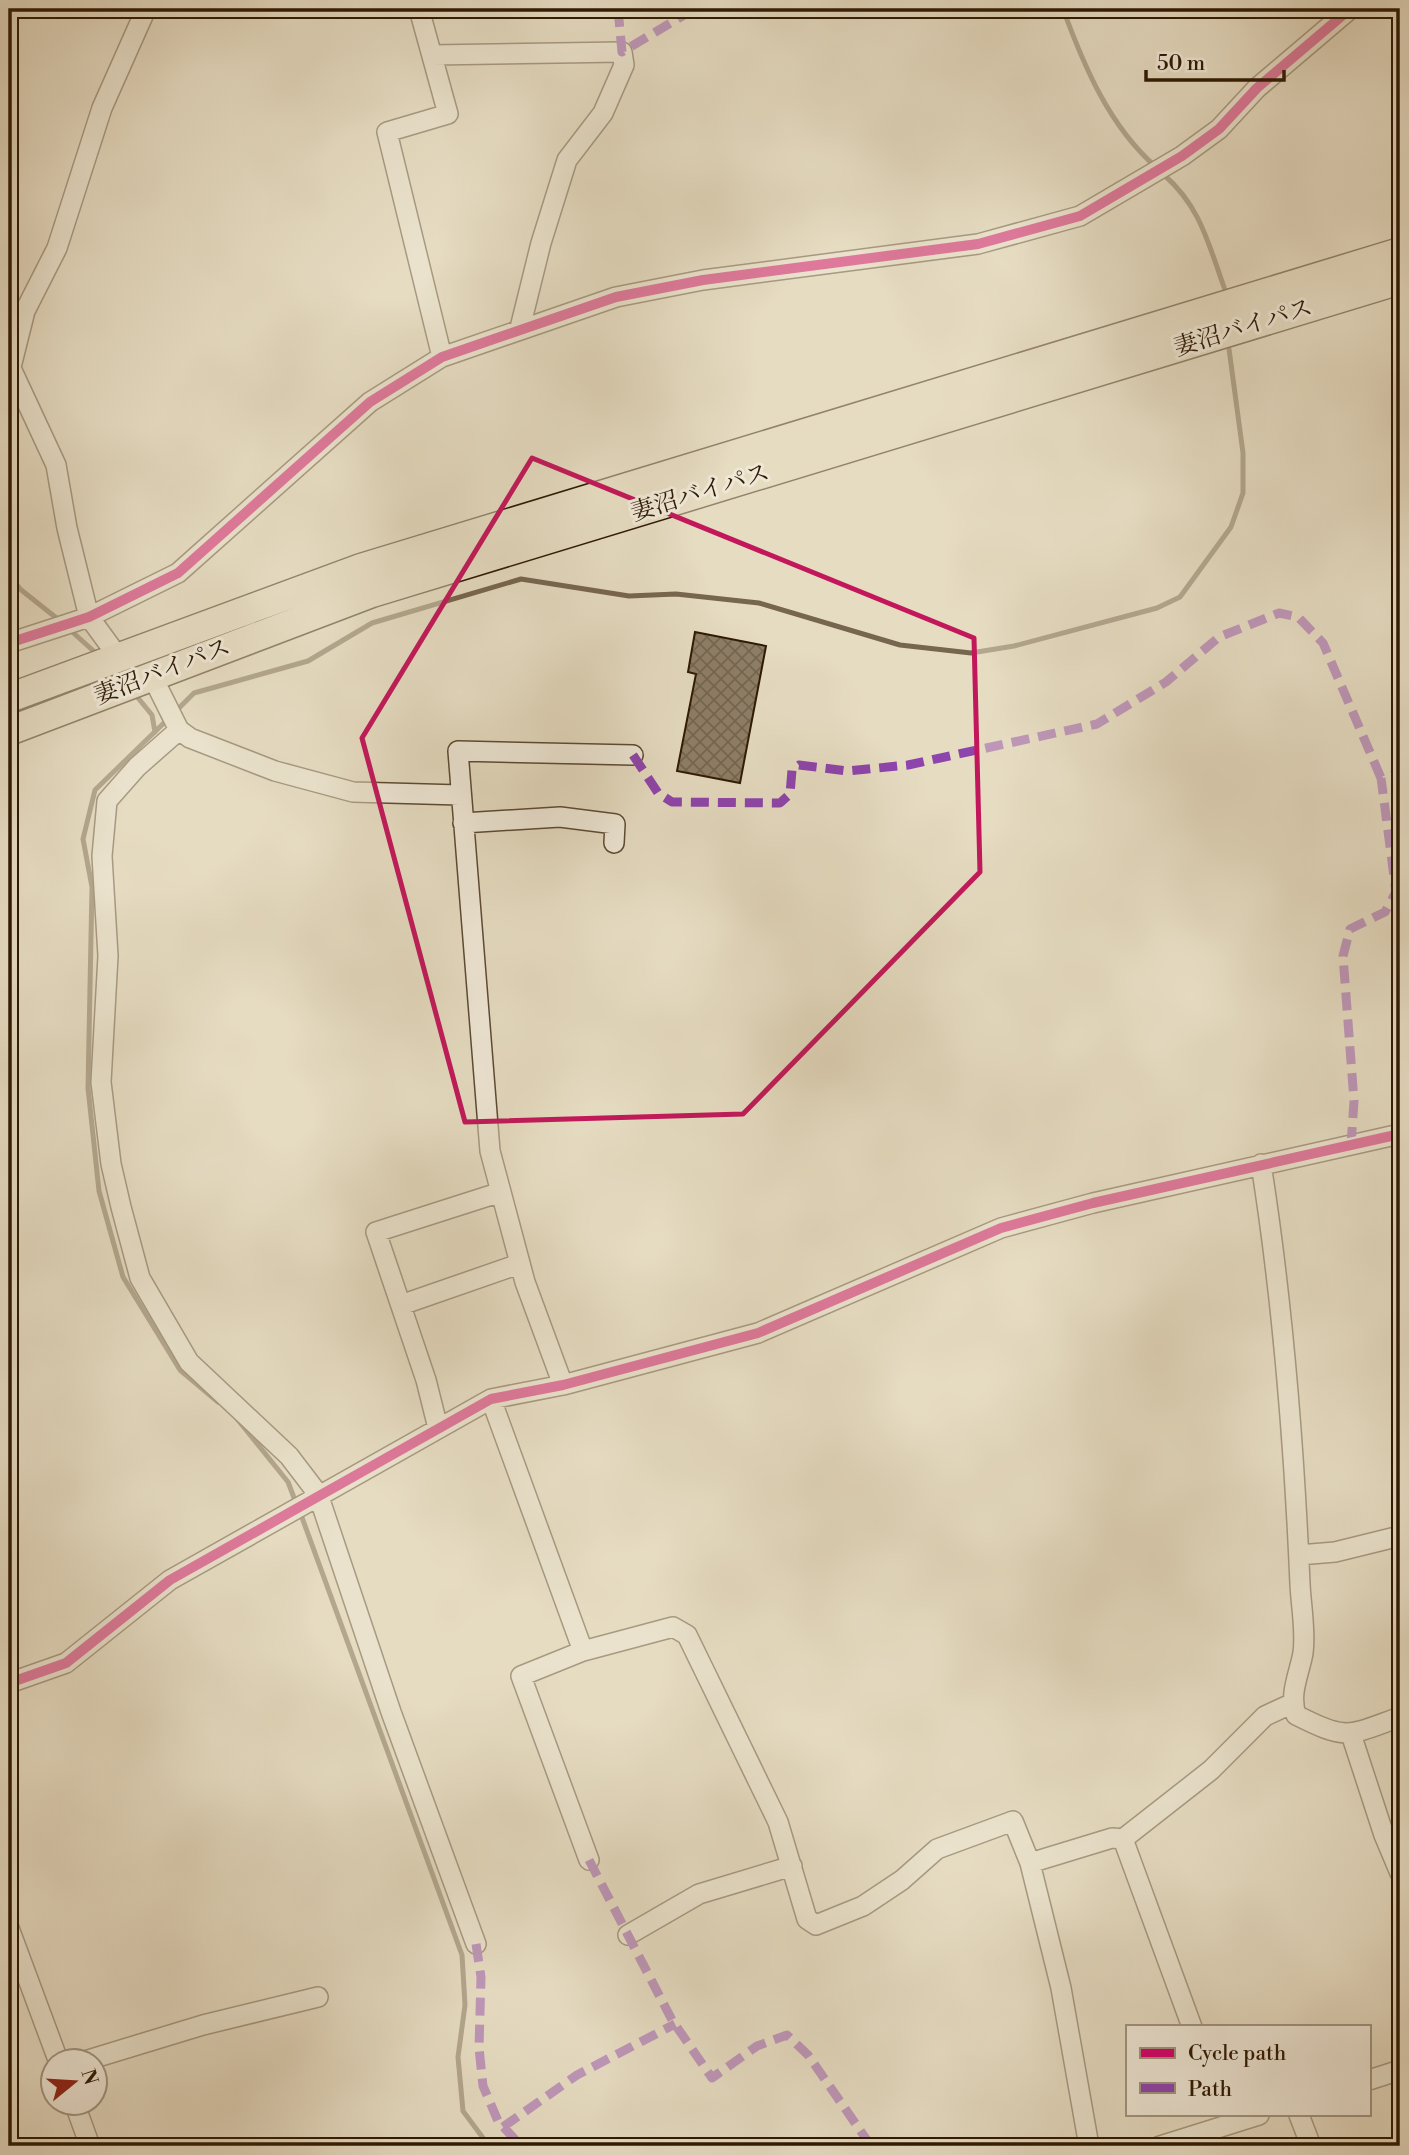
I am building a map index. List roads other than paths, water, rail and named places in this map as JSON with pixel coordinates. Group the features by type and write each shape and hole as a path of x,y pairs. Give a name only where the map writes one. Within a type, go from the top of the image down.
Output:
{"highway":[{"name":"妻沼バイパス","path":"9,698 361,568 1400,252"},
{"name":"妻沼バイパス","path":"9,731 372,593 1400,279"}],"street":[{"path":"110,661 83,619 56,465 10,366 25,311 57,248 102,108 146,9"},
{"path":"419,9 448,114 387,132 442,357"},
{"path":"9,643 83,619 178,573 370,402 442,357 616,297 666,287 978,244 1080,216 1170,163 1219,129 1257,88 1350,9"},
{"path":"432,55 622,52 624,65 603,113 567,160 541,243 520,328"},
{"path":"135,681 166,704 178,728 190,738 275,771 354,792 460,795"},
{"path":"178,728 137,767 107,801 102,856 108,956 101,1082 111,1164 139,1278 189,1363 289,1456 318,1494 391,1712 476,1944"},
{"path":"563,1385 519,1264 490,1151 458,751 633,755"},
{"path":"463,823 560,817 615,824 614,843"},
{"path":"9,1683 66,1663 170,1580 318,1494 491,1399 563,1385 758,1333 1001,1228 1093,1203 1400,1134"},
{"path":"1261,1164 1273,1241 1288,1392 1299,1555 1303,1651 1293,1703 1296,1715 1333,1734 1351,1734 1400,1717"},
{"path":"438,1428 426,1380 376,1232 501,1192"},
{"path":"401,1305 519,1264"},
{"path":"491,1399 583,1651"},
{"path":"1299,1555 1335,1552 1400,1536"},
{"path":"589,1860 521,1676 583,1651 673,1627 687,1635 773,1811 807,1919 816,1925 863,1906 902,1880 937,1849 1013,1821 1030,1863 1061,1988 1088,2146"},
{"path":"1030,1863 1112,1838 1123,1839 1211,1770 1265,1716 1293,1703"},
{"path":"1351,1734 1384,1835 1400,1873"},
{"path":"1123,1839 1191,2025"},
{"path":"628,1935 699,1894 792,1866"},
{"path":"9,1928 53,2046"},
{"path":"108,2054 203,2025 318,1997"},
{"path":"1370,2080 1400,2070"},
{"path":"79,2116 90,2146"},
{"path":"1160,2146 1220,2121 1252,2116"},
{"path":"1299,2116 1311,2146"}],"waterway":[{"path":"1063,9 1089,73 1111,114 1139,151 1156,167"},
{"path":"1163,174 1195,213 1225,290"},
{"path":"175,712 194,693 308,661 372,623 521,579 629,596 676,594 759,603 900,645 971,653 1014,646 1157,608 1180,597 1231,527 1243,493 1243,453 1229,349"},
{"path":"9,574 20,589 59,620"},
{"path":"69,629 98,655"},
{"path":"134,693 152,715 155,732"},
{"path":"168,719 95,790 83,839 92,887 88,1088 99,1191 123,1277 180,1370 218,1402"},
{"path":"238,1420 288,1482 296,1503"},
{"path":"300,1512 462,1955 465,2005 458,2057 463,2111 489,2146"}]}
